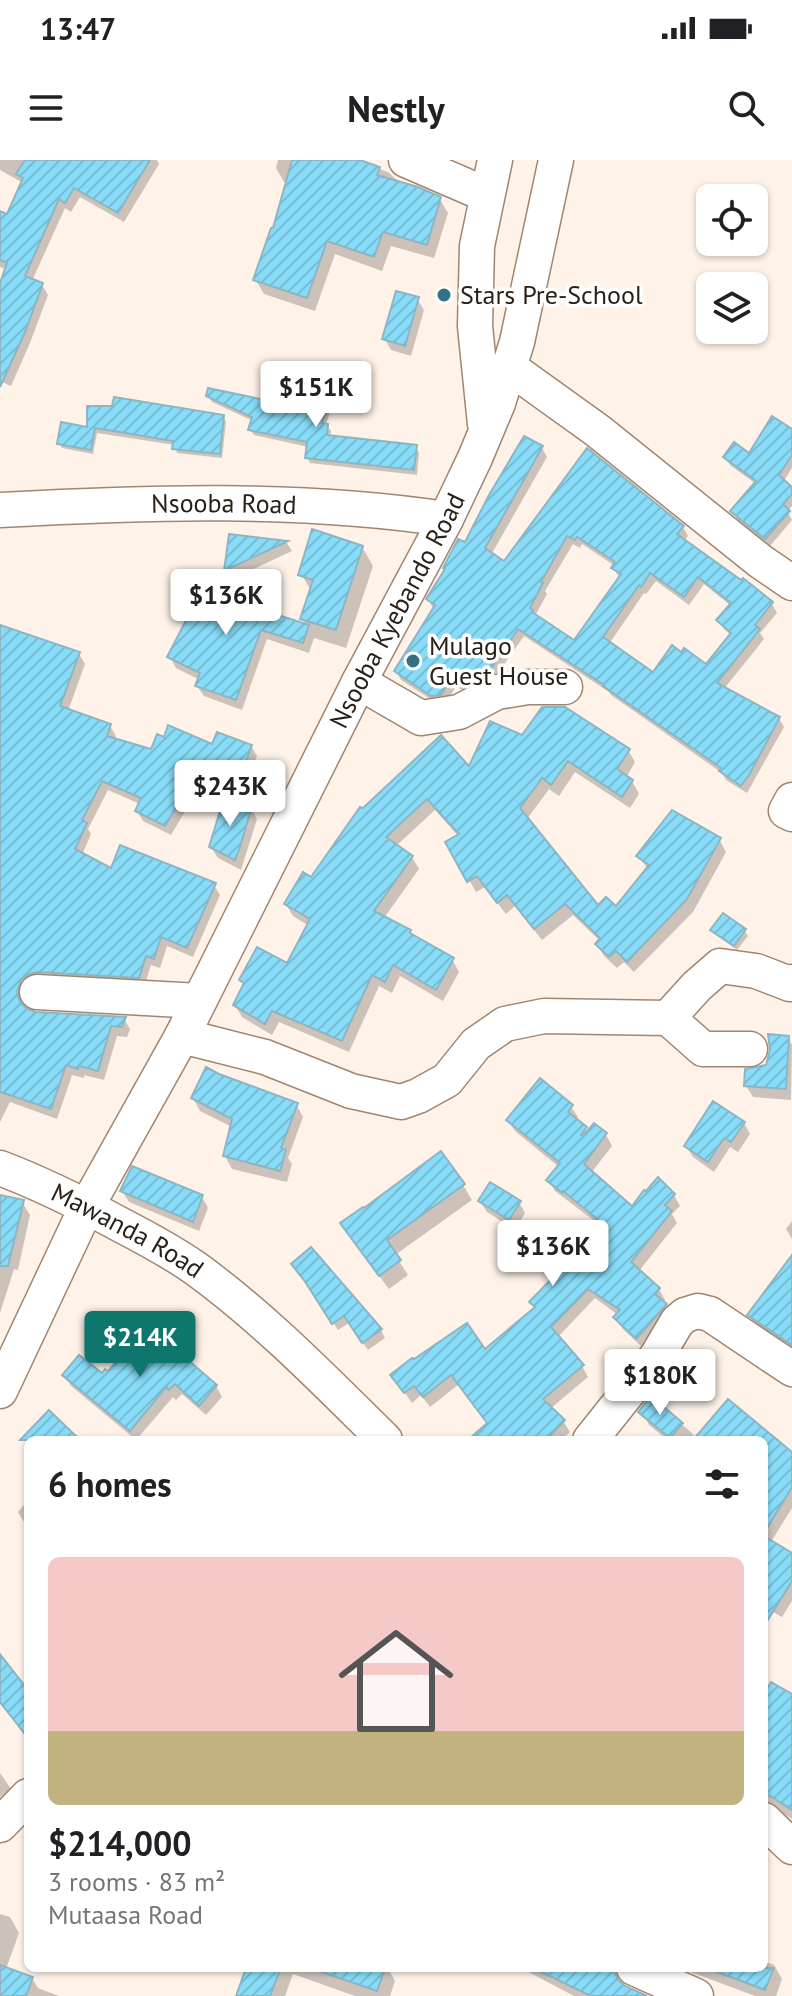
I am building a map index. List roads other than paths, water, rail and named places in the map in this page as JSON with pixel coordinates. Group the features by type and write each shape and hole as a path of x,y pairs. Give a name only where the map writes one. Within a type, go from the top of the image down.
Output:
{"street":[{"path":"406,160 487,195"},
{"path":"486,432 475,326 477,246 495,160"},
{"name":"Nsooba Kyebando Road","path":"0,1391 87,1206 182,1036 359,682 446,519 486,432 517,342 556,160"},
{"path":"509,367 598,431 760,561 792,583"},
{"name":"Nsooba Road","path":"0,510 95,505 308,505 391,511 446,519"},
{"path":"359,682 421,718 459,712 497,692 528,687 565,687"},
{"path":"792,800 786,811 792,814"},
{"path":"668,1018 720,966 756,971 790,984 792,982"},
{"path":"37,992 199,1001"},
{"path":"182,1036 265,1057 351,1091 401,1102 447,1080 476,1044 505,1024 544,1016 668,1018 703,1049 750,1049"},
{"name":"Mawanda Road","path":"0,1168 87,1206 180,1259 225,1291 306,1363 381,1436"},
{"path":"593,1436 657,1356 677,1322 685,1315 698,1311 710,1314 792,1369"},
{"path":"0,1825 24,1800"},
{"path":"768,1824 792,1847"},
{"path":"643,1972 696,1996"}],"place":[{"name":"Stars Pre-School","path":"444,295"},
{"name":"Mulago Guest House","path":"413,661"}]}
